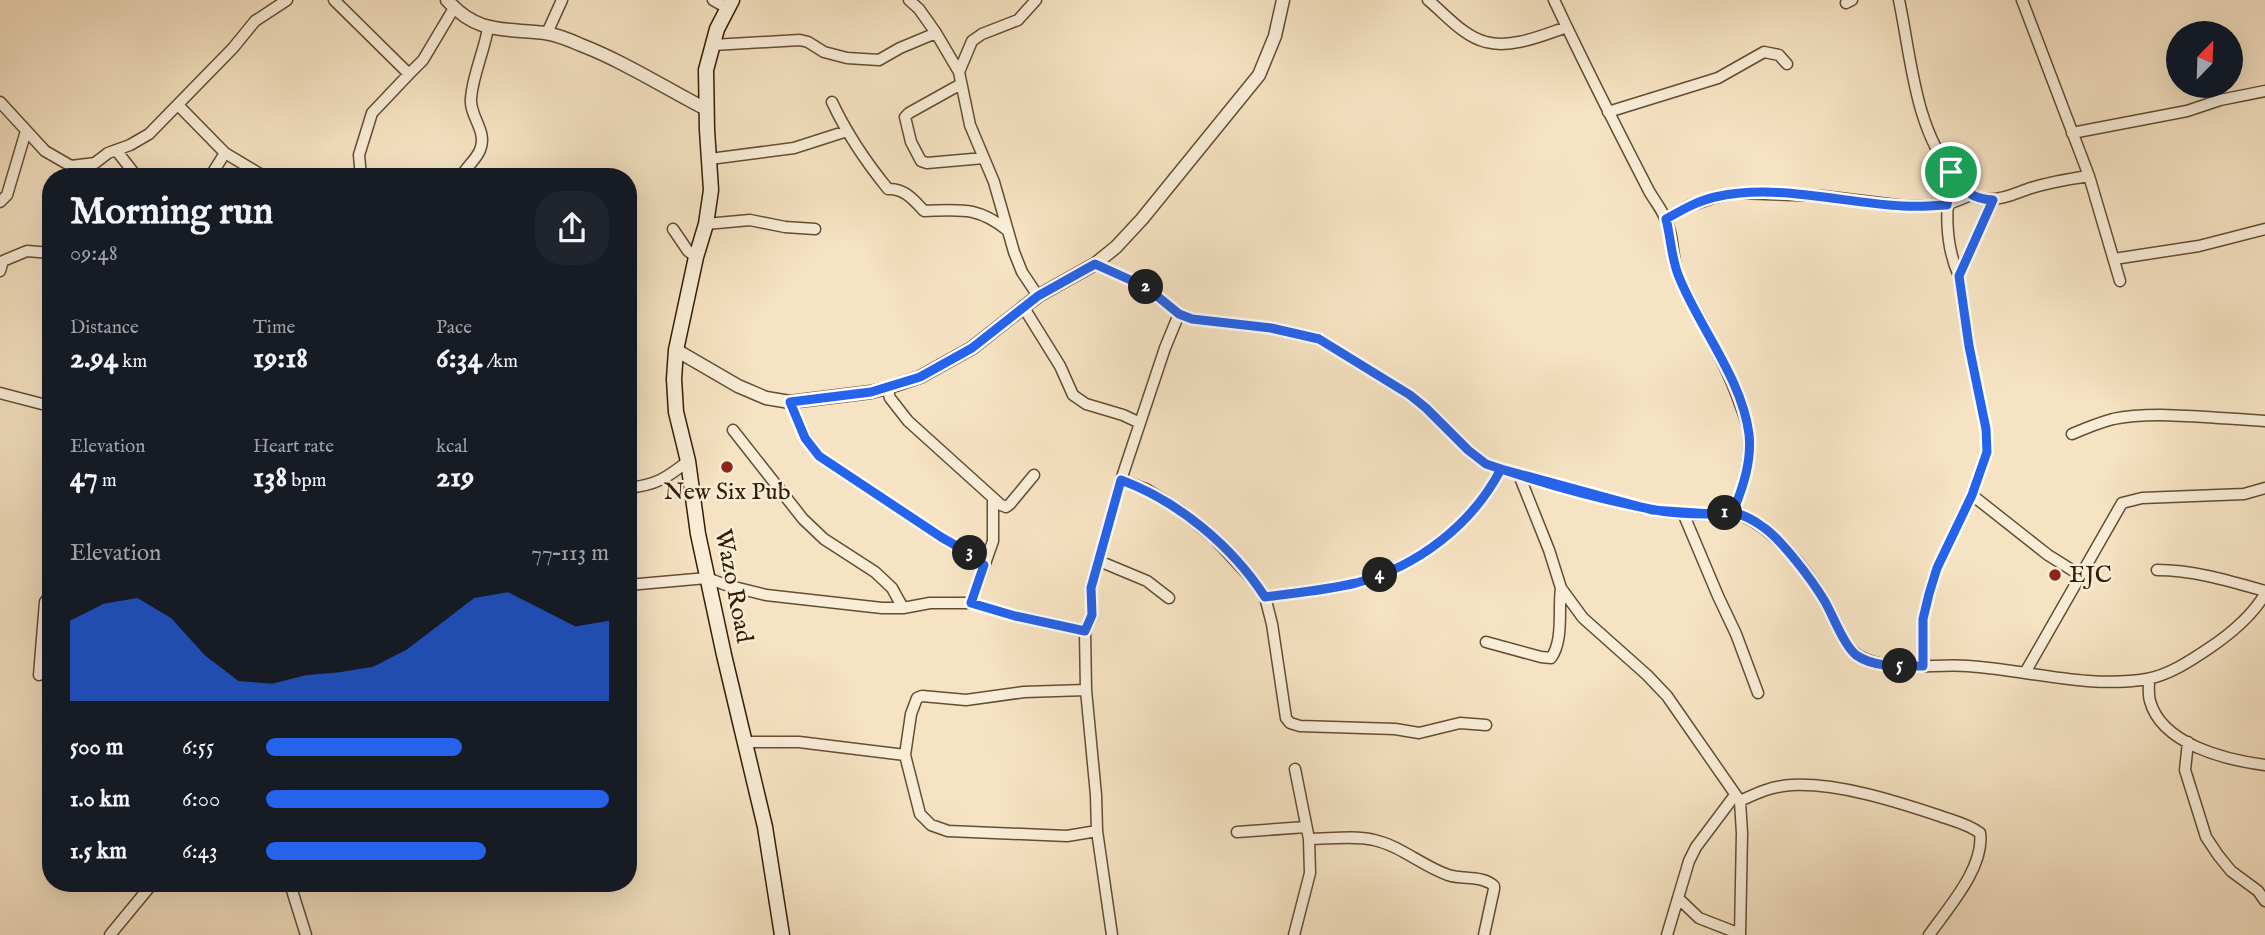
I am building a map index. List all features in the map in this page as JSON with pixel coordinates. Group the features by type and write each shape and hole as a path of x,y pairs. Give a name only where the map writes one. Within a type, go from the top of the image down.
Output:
{"main road":[{"name":"Wazo Road","path":"729,4 706,70 712,190 676,350 674,379 676,412 688,461 698,534 765,827 782,935"}],"street":[{"path":"0,102 45,151 71,166 95,163 108,153 149,134 233,48 255,21 287,0"},
{"path":"334,0 409,74"},
{"path":"547,33 562,0"},
{"path":"713,0 729,4"},
{"path":"909,0 936,33 959,72 970,125 994,182 1007,230 1022,272 1038,296"},
{"path":"959,72 972,41 982,34 1018,20 1036,0"},
{"path":"676,350 738,386 766,398 790,402 887,388 920,377 972,348 1038,296 1095,264 1116,247 1142,219 1259,75 1275,36 1283,0"},
{"path":"1428,0 1466,32 1484,42 1498,44 1528,40 1567,27"},
{"path":"1554,0 1608,112 1666,219 1672,256 1679,277 1729,374 1749,433 1745,476 1733,512"},
{"path":"1899,0 1920,111 1930,138 1951,172 1971,195 1993,200 2061,180 2088,176"},
{"path":"2022,0 2088,176 2120,281"},
{"path":"360,168 359,155 372,113 423,60 450,4 488,28 547,33 583,45 706,109"},
{"path":"465,168 479,153 481,145 482,131 470,101 488,28"},
{"path":"713,45 800,40 824,52 847,58 879,60 936,33"},
{"path":"1608,112 1718,78 1764,52 1779,55 1787,64"},
{"path":"961,84 905,117 911,142 921,161 927,163 984,158"},
{"path":"2072,133 2187,111 2220,100 2265,92"},
{"path":"832,102 868,164 888,189 898,188 925,211 971,211 994,219 1007,230"},
{"path":"177,106 225,153 250,168"},
{"path":"0,202 8,195 26,131"},
{"path":"710,159 794,148 847,131"},
{"path":"116,150 130,168"},
{"path":"216,168 225,153"},
{"path":"1923,666 1923,619 1929,594 1937,568 1972,495 1987,452 1986,429 1969,346 1959,276 1951,254 1947,205 1951,172"},
{"path":"1666,219 1689,206 1737,193 1822,196 1905,206 1947,205 1971,195"},
{"path":"1959,276 1993,200"},
{"path":"706,224 750,220 785,227 816,229"},
{"path":"673,229 688,251 696,257"},
{"path":"2114,260 2199,246 2265,229"},
{"path":"0,271 3,261 27,251 42,252"},
{"path":"1095,264 1146,287 1179,314 1192,319 1271,328 1319,339 1410,395 1486,464 1652,510 1712,514 1733,512 1763,527 1777,538 1823,598 1847,643 1856,654 1874,662 1888,665 1955,665 2101,681 2148,679 2190,661 2222,640 2250,613 2265,593 2197,574 2157,570"},
{"path":"1024,307 1060,366 1073,395 1086,404 1140,423"},
{"path":"1112,935 1097,831 1086,690 1085,631 1092,615 1091,588 1121,480 1179,314"},
{"path":"887,388 890,398 908,421 1006,507 1034,475"},
{"path":"0,393 42,404"},
{"path":"790,402 805,438 819,456 984,565"},
{"path":"2072,434 2094,424 2140,416 2265,421"},
{"path":"733,430 803,519 824,539 875,572 892,588 904,608"},
{"path":"637,487 661,481 688,461"},
{"path":"1265,597 1357,582 1380,575 1404,563 1445,537 1473,512 1490,490 1501,469"},
{"path":"1518,475 1549,550 1561,588 1583,618 1667,696 1738,798 1742,832 1740,934 1699,918 1678,898"},
{"path":"1121,480 1146,489 1181,511 1222,547 1254,581 1265,597 1272,624 1286,718 1290,723 1300,726 1395,729 1419,733 1460,723 1486,725"},
{"path":"2026,671 2118,507 2127,500 2244,494 2265,488"},
{"path":"1972,495 2048,555 2081,575"},
{"path":"971,603 993,541 993,498"},
{"path":"1683,513 1736,634 1758,693"},
{"path":"1099,561 1147,581 1169,598"},
{"path":"637,584 707,578 766,595 872,607 904,608 930,603 971,603 1015,616 1085,631"},
{"path":"1486,642 1551,658 1555,653 1559,629 1558,604 1561,588"},
{"path":"39,675 42,638"},
{"path":"2148,679 2151,702 2156,714 2165,725 2188,742 2229,760 2265,765"},
{"path":"1086,690 1024,692 966,700 922,696 917,698 911,714 905,755 920,814 931,825 948,831 1067,836 1097,831"},
{"path":"746,743 799,742 905,755"},
{"path":"2188,742 2185,770 2206,837 2231,870 2258,891 2265,901"},
{"path":"1294,935 1310,873 1309,839 1295,769"},
{"path":"1667,935 1689,861 1696,847 1738,798 1793,785 1828,788 1902,805 1972,827 1980,833 1982,845 1976,863 1929,935"},
{"path":"1237,832 1306,827"},
{"path":"1309,839 1373,839 1450,876 1488,880 1494,889 1484,935"},
{"path":"110,935 145,892"},
{"path":"293,892 306,935"}],"place":[{"name":"New Six Pub","path":"727,467"},
{"name":"EJC","path":"2055,575"}],"route":[{"path":"1951,172 1947,205 1905,206 1822,196 1737,193 1689,206 1666,219 1672,256 1679,277 1729,374 1749,433 1745,476 1733,512 1712,514 1652,510 1486,464 1410,395 1319,339 1271,328 1192,319 1179,314 1146,287 1095,264 1038,296 972,348 920,377 871,392 790,402 805,438 819,456 984,565 971,603 1029,620 1085,631 1092,615 1091,588 1121,480 1146,489 1181,511 1214,538 1254,581 1265,597 1357,582 1380,575 1404,563 1429,549 1473,512 1490,490 1501,469 1652,510 1683,513 1712,514 1733,512 1747,518 1777,538 1823,598 1847,643 1856,654 1888,665 1923,666 1923,619 1929,594 1937,568 1972,495 1987,452 1986,429 1969,346 1959,276 1993,200 1971,195 1951,172"}]}
